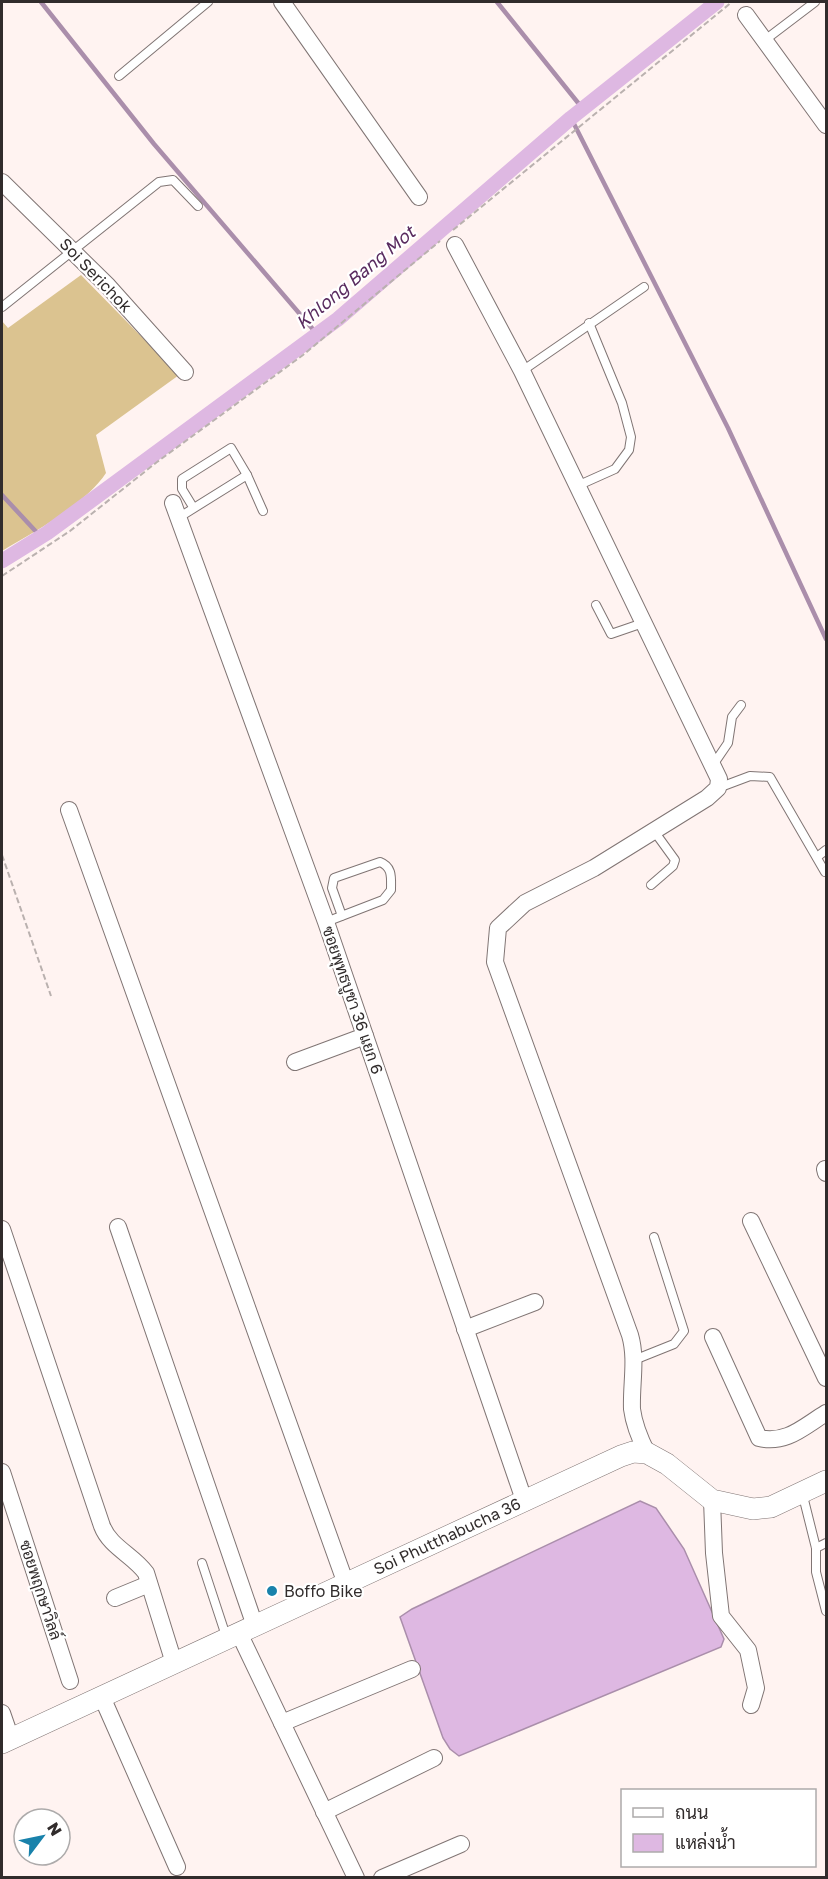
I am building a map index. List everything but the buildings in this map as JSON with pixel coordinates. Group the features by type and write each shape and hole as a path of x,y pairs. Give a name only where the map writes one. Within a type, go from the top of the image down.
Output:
{"street":[{"path":"282,2 419,197"},
{"path":"746,15 826,125"},
{"name":"Soi Serichok","path":"2,182 73,250 185,372"},
{"path":"455,245 522,371 719,779 718,788 707,798 594,868 525,903 498,928 495,945 495,962 607,1268 633,1347 632,1410 636,1432 647,1453 667,1464 712,1500 753,1509 771,1507 826,1481"},
{"name":"ซอยพุทธบูชา 36 แยก 6","path":"175,510 334,919 365,1036 524,1500"},
{"path":"69,810 346,1584"},
{"path":"295,1062 365,1036"},
{"path":"751,1221 819,1344 826,1378"},
{"path":"118,1227 240,1633 356,1878"},
{"path":"2,1229 102,1526 109,1540 138,1562 149,1584 174,1663"},
{"path":"465,1329 535,1302"},
{"path":"713,1336 759,1438 774,1441 791,1435 826,1413"},
{"name":"Soi Phutthabucha 36","path":"6,1741 621,1456 633,1452 647,1453"},
{"name":"ซอยพฤกษาวิลล์","path":"2,1472 6,1501 70,1681"},
{"path":"712,1500 714,1553 721,1616 748,1650 756,1688 751,1705"},
{"path":"116,1598 149,1584"},
{"path":"282,1724 412,1669"},
{"path":"102,1696 177,1867"},
{"path":"2,1713 6,1741"},
{"path":"324,1812 434,1758"},
{"path":"382,1878 461,1844"}],"lane":[{"path":"119,76 208,2"},
{"path":"765,40 815,2"},
{"path":"2,307 159,182 172,180 198,206"},
{"path":"522,371 644,287"},
{"path":"577,486 615,469 629,450 631,437 622,403 589,323"},
{"path":"193,507 182,489 182,479 231,448 247,475 263,511"},
{"path":"175,510 193,507 247,475"},
{"path":"596,605 611,634 643,623"},
{"path":"713,765 728,743 732,717 741,705"},
{"path":"718,788 750,776 770,777 825,872"},
{"path":"651,885 674,866 675,860 654,831"},
{"path":"817,856 826,850"},
{"path":"380,862 385,864 390,871 390,894 383,900 334,919 332,888 334,878 380,862"},
{"path":"634,1360 676,1343 684,1331 654,1237"},
{"path":"802,1492 816,1548 816,1572 826,1611"},
{"path":"816,1548 826,1543"},
{"path":"202,1563 240,1633"}],"path":[{"path":"563,139 732,2"},
{"path":"2,576 70,531 341,324"},
{"path":"2,855 51,996"}],"shaded area":[{"path":"81,275 179,375 96,435 106,473 86,496 44,526 2,551 2,321 8,328"}],"water":[{"path":"640,1501 656,1508 684,1549 724,1639 721,1647 459,1756 450,1749 443,1738 400,1617 412,1609"}],"waterway":[{"path":"41,2 154,144 317,334"},
{"path":"497,2 583,109"},
{"name":"Khlong Bang Mot","path":"2,561 47,533 338,319 571,118 717,2"},
{"path":"571,118 728,428 826,639"},
{"path":"2,495 41,537"}],"place":[{"name":"Boffo Bike","path":"272,1591"}]}
